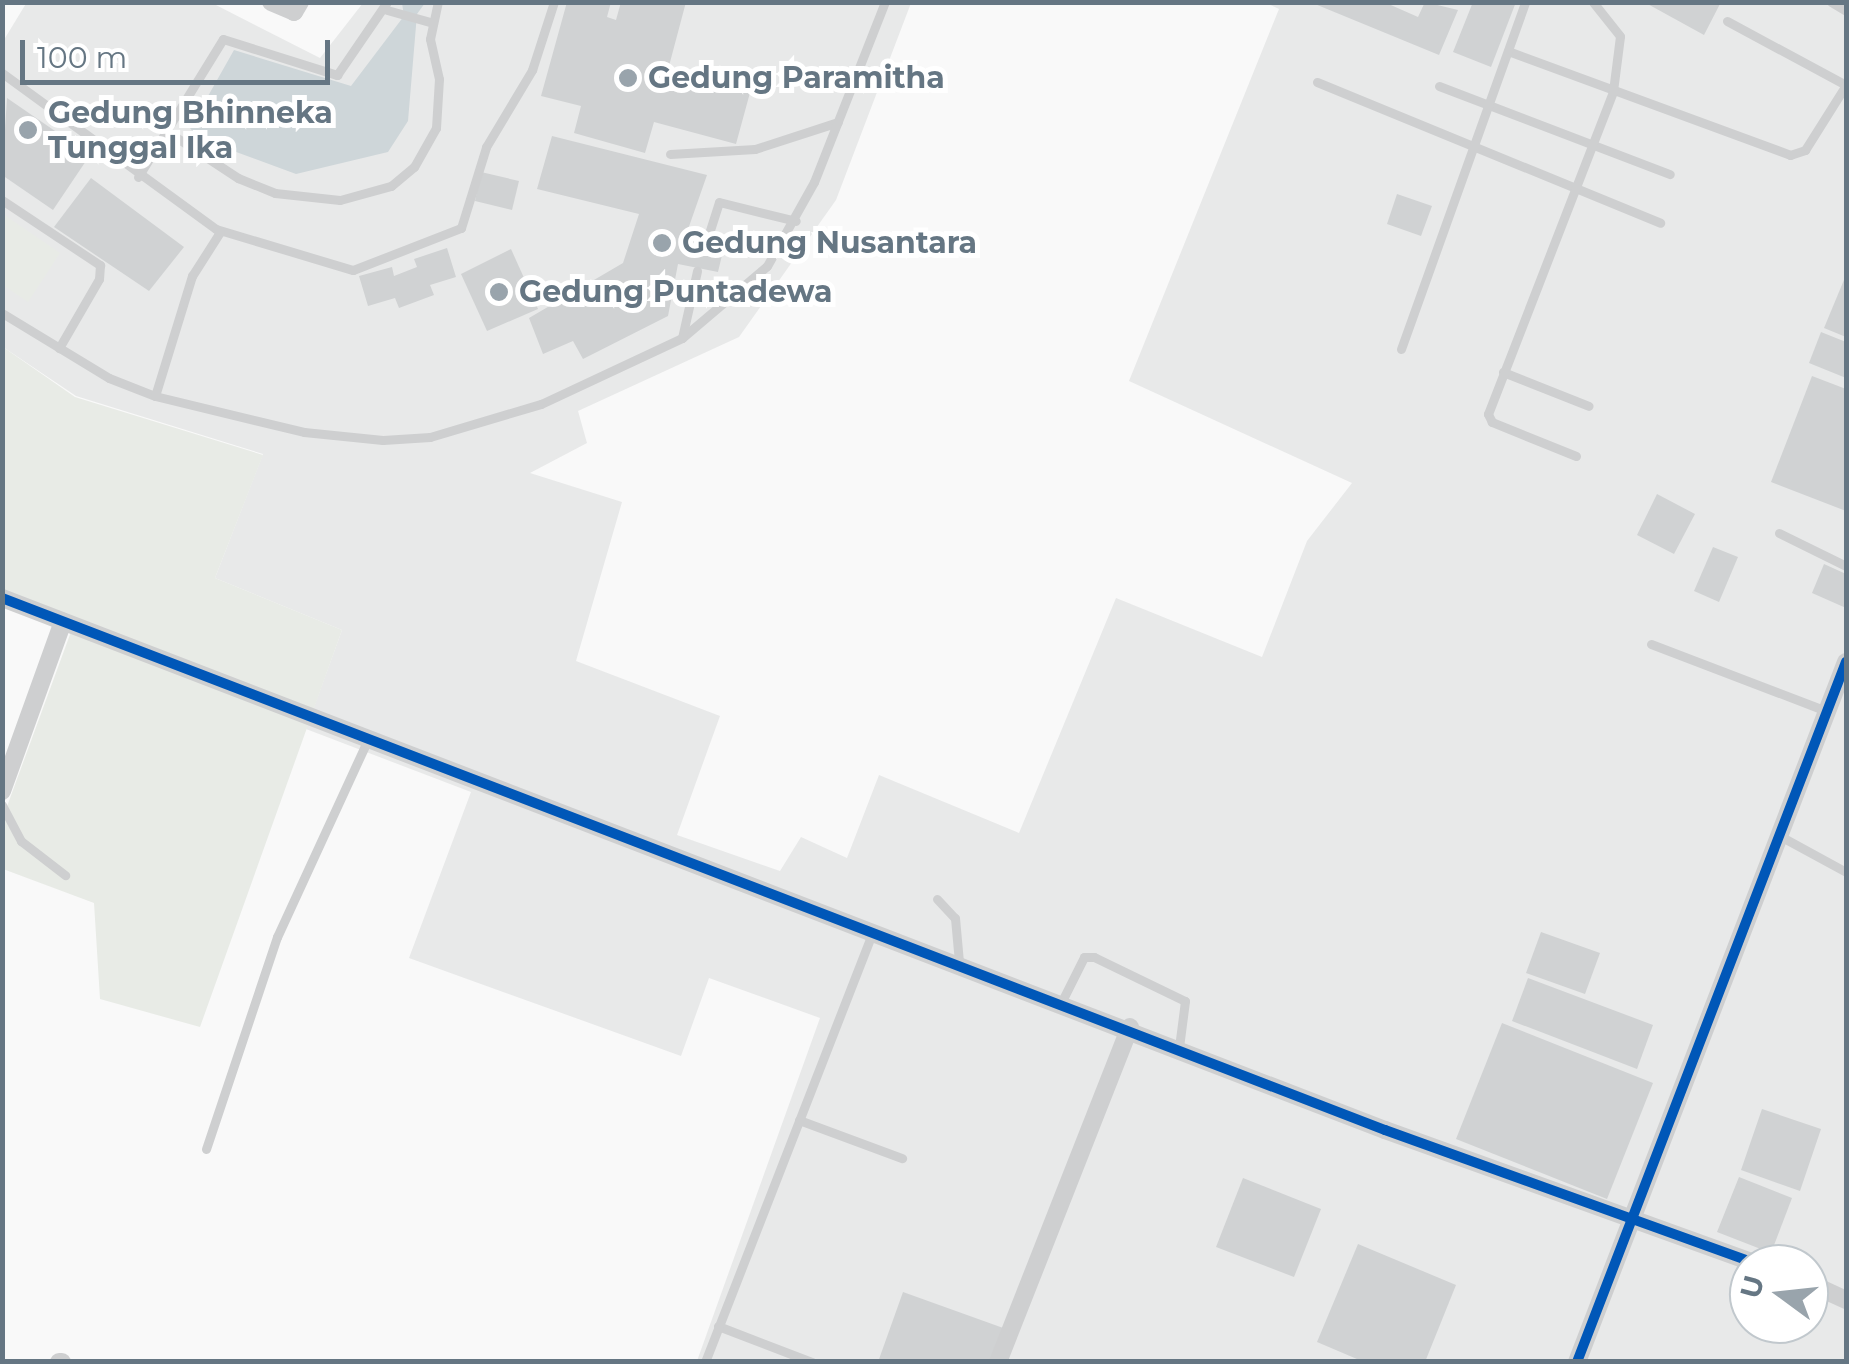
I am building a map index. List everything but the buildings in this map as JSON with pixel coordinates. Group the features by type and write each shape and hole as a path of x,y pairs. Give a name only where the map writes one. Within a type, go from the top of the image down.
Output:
{"street":[{"path":"271,2 294,12 300,2"},
{"path":"2,598 1632,1222 1729,1254"},
{"path":"2,791 63,622"},
{"path":"1577,1362 1846,662"},
{"path":"998,1362 1130,1027"}],"lane":[{"path":"168,132 238,178 274,193 340,200 391,186 414,167 436,128 439,80 425,20 438,2"},
{"path":"2,72 138,177 220,232 353,270 457,232 486,147 532,70 554,2"},
{"path":"2,313 59,348 155,396 304,432 383,440 430,436 541,404 682,338 749,286 796,221 885,2"},
{"path":"1400,349 1469,147 1525,2"},
{"path":"1576,456 1492,422 1488,406 1613,91 1620,36 1593,2"},
{"path":"1833,3 1846,11"},
{"path":"138,177 223,39 337,74 390,8 425,20"},
{"path":"1508,52 1798,156 1846,85 1727,21"},
{"path":"1317,82 1660,224"},
{"path":"1439,86 1670,174"},
{"path":"670,154 756,149 838,122"},
{"path":"2,200 100,265 99,279 59,348"},
{"path":"704,248 719,202 796,221"},
{"path":"155,396 192,276 220,232"},
{"path":"682,338 696,271"},
{"path":"1503,372 1589,406"},
{"path":"1779,534 1846,566"},
{"path":"1651,644 1827,711"},
{"path":"206,1150 277,937 367,740"},
{"path":"2,805 21,841 65,875"},
{"path":"1780,836 1846,872"},
{"path":"937,899 955,918 959,962"},
{"path":"705,1362 874,929"},
{"path":"1062,1001 1084,958 1094,956 1186,1001 1179,1046"},
{"path":"799,1120 902,1158"},
{"path":"718,1326 812,1362"}],"shaded area":[{"path":"27,2 212,3 320,58 363,3 911,3 836,200 739,337 578,411 587,443 530,473 622,502 576,661 720,716 677,835 780,871 801,837 847,858 879,775 1019,833 1116,598 1262,657 1307,541 1352,483 1129,381 1279,9 1266,3 1846,3 1846,1361 697,1361 820,1018 709,978 681,1056 409,958 471,792 306,729 342,630 215,578 263,454 76,396 3,347 2,43"},
{"path":"402,3 425,3 417,14 408,121 388,152 296,174 198,138 190,128 234,50 351,86 404,16"},
{"path":"3,214 60,253 28,302 3,285"},
{"path":"3,347 75,397 263,455 215,578 342,630 200,1027 100,999 94,903 3,869 2,820 72,629 3,604"}],"cycle path":[{"path":"2,598 1385,1130 1729,1254"},
{"path":"1577,1362 1846,662"}],"place":[{"name":"Gedung Paramitha","path":"628,78"},
{"name":"Gedung Bhinneka Tunggal Ika","path":"28,130"},
{"name":"Gedung Nusantara","path":"662,243"},
{"name":"Gedung Puntadewa","path":"499,292"}]}
